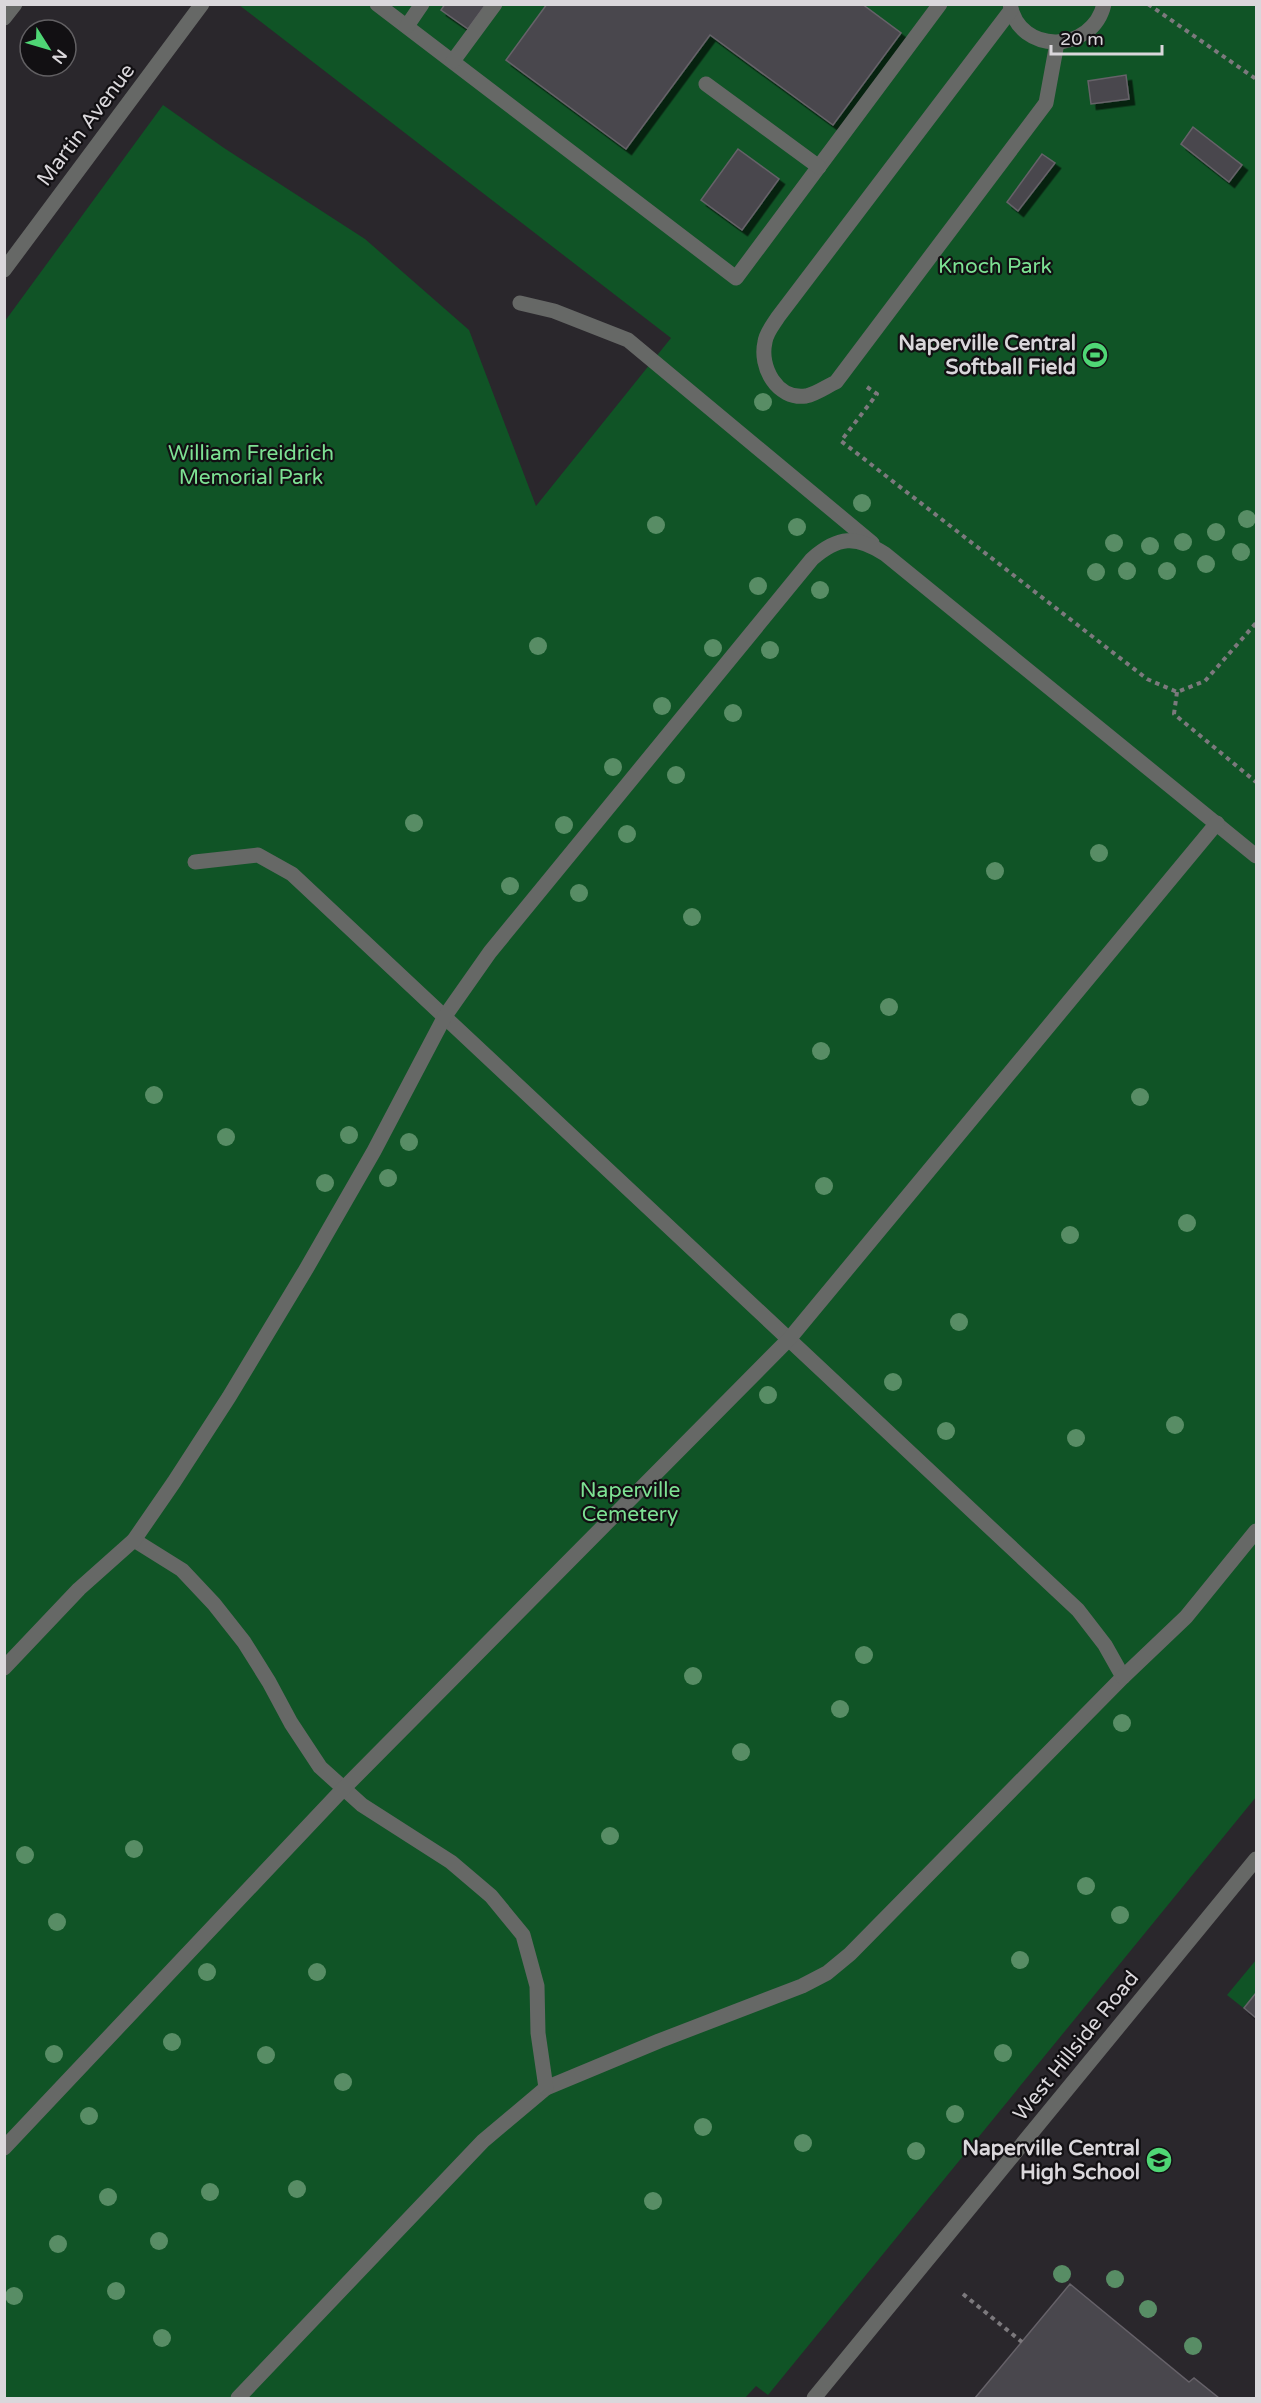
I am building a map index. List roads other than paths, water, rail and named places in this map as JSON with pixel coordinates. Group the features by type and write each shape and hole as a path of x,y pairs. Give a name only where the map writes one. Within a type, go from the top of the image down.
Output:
{"street":[{"path":"4,18 15,4"},
{"name":"Martin Avenue","path":"4,270 202,4"},
{"path":"377,4 736,278 940,4"},
{"path":"407,26 422,4"},
{"path":"453,61 495,4"},
{"path":"1057,43 1046,103 836,382 808,396 796,396 783,391 770,377 762,358 765,339 778,317 1010,7 1018,24 1028,34 1042,41 1057,43 1072,41 1086,34 1096,23 1104,4"},
{"path":"706,84 819,167"},
{"path":"520,303 554,311 628,340 885,554 1257,856"},
{"path":"4,1668 79,1588 134,1540 229,1397 374,1151 445,1016 490,952 812,559 823,549 851,539 874,547 885,554"},
{"path":"4,2148 344,1788 790,1338 1217,823"},
{"path":"195,862 258,855 292,874 1078,1610 1105,1645 1123,1677"},
{"path":"238,2398 483,2140 546,2088 659,2041 802,1986 828,1973 850,1954 1123,1677 1164,1640 1186,1617 1257,1531"},
{"path":"134,1540 182,1570 214,1604 244,1642 291,1723 320,1767 362,1805 451,1863 491,1896 523,1935 537,1986 538,2033 546,2088"},
{"name":"West Hillside Road","path":"814,2398 1257,1859"}],"place":[{"name":"Naperville Central Softball Field","path":"1095,355"},
{"name":"Naperville Central High School","path":"1159,2160"}],"park label":[{"name":"Knoch Park","path":"995,266"},
{"name":"William Freidrich Memorial Park","path":"251,465"},
{"name":"Naperville Cemetery","path":"630,1502"}]}
